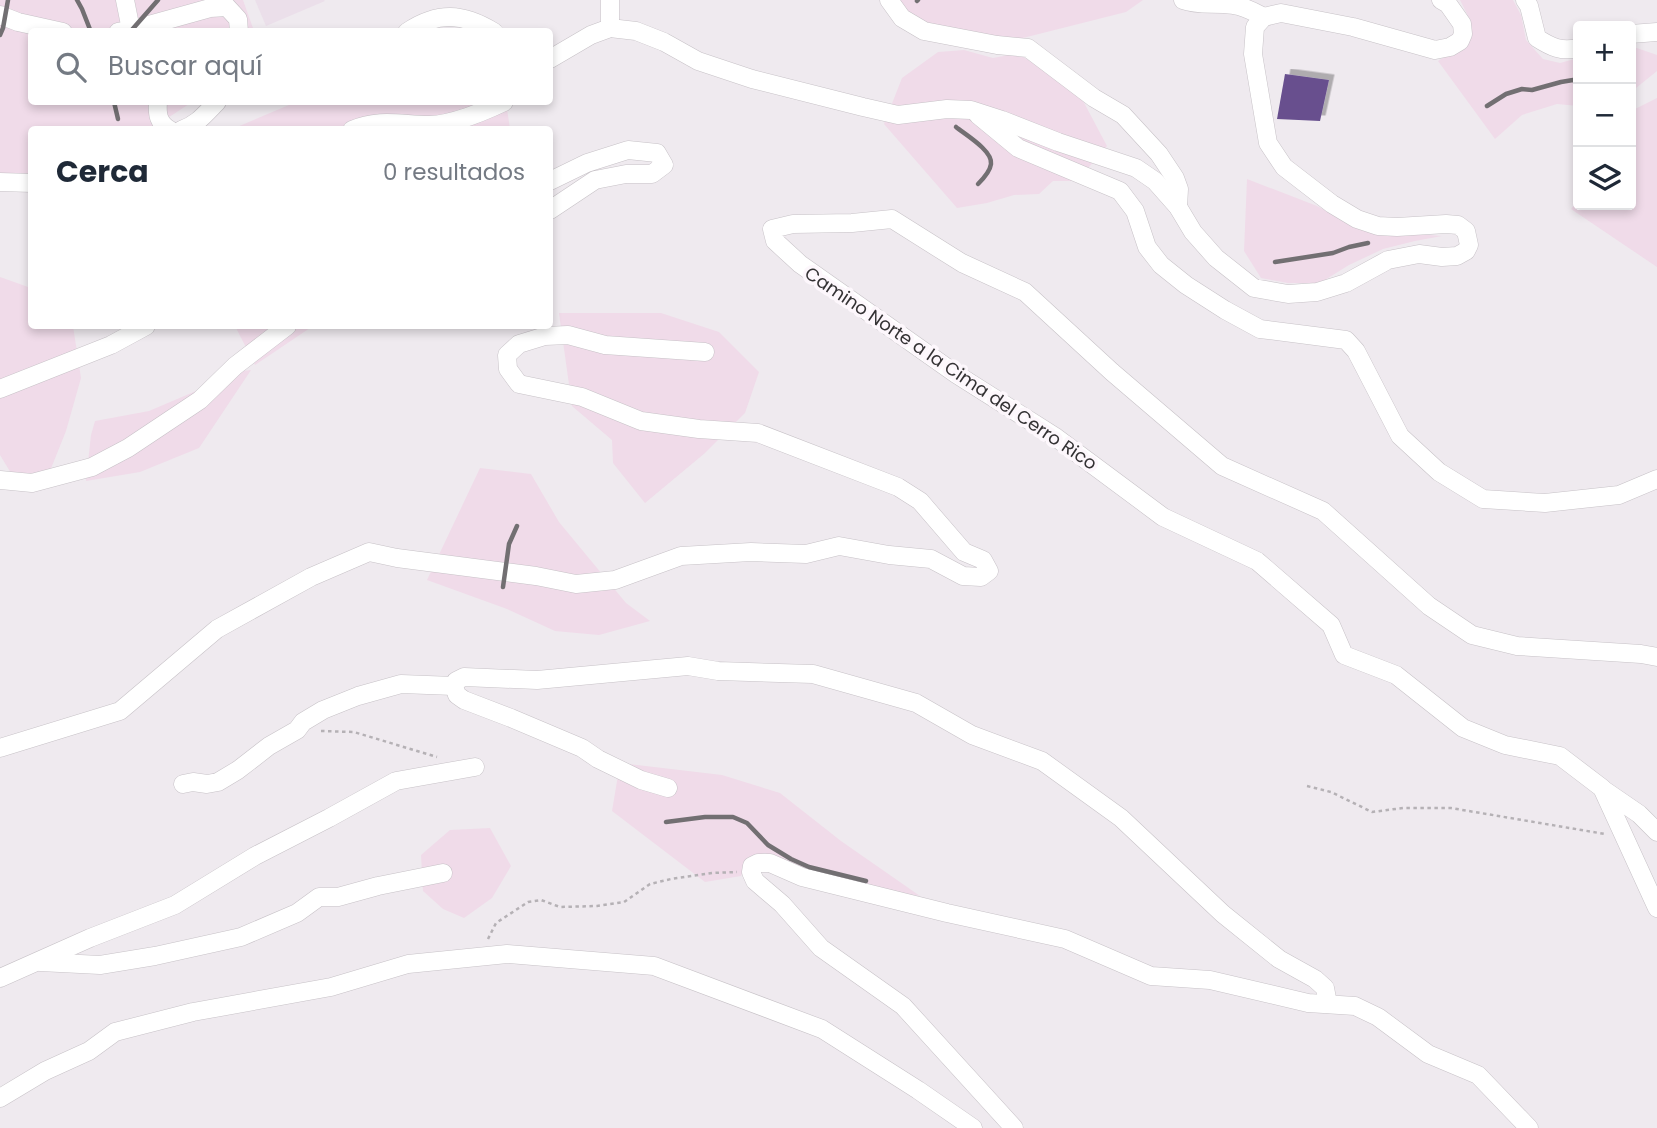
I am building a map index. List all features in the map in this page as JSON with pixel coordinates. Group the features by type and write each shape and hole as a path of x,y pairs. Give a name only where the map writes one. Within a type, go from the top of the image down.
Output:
{"lane":[{"path":"125,0 125,28"},
{"path":"610,0 610,28"},
{"path":"890,0 902,18 924,32 1028,48 1083,90 1123,115 1159,154 1175,178 1179,189 1178,207"},
{"path":"1183,0 1198,4 1231,4 1264,17"},
{"path":"553,57 591,35 610,28 636,31 664,42 698,61 752,79 863,107 898,115 947,109 971,110 1136,168 1155,181 1216,258 1254,288 1288,294 1317,292 1346,283 1388,260 1419,254 1457,256 1466,251 1469,245 1466,231 1458,225 1378,226 1357,219 1332,204 1284,167 1268,143 1253,54 1255,27 1264,17 1281,13 1353,27 1435,50 1450,47 1460,41 1463,34 1462,24 1448,4 1441,0"},
{"path":"1525,0 1530,6 1537,38 1552,48 1573,49"},
{"path":"136,28 210,8 227,7 238,19 239,28"},
{"path":"0,15 45,28"},
{"path":"416,28 435,19 459,16 487,28"},
{"path":"1636,34 1657,32"},
{"path":"158,105 158,116 166,126"},
{"path":"190,126 214,105"},
{"path":"360,126 383,122 433,125 463,118 496,105"},
{"path":"971,110 1018,148 1120,191 1135,211 1147,247 1161,265 1225,310 1260,329 1346,340 1356,351 1400,436 1439,472 1483,499 1545,503 1619,495 1657,479"},
{"path":"553,180 587,163 628,150 657,153 664,165 652,174 626,174 595,180 553,208"},
{"path":"0,182 28,183"},
{"name":"Camino Norte a la Cima del Cerro Rico","path":"1657,657 1641,653 1517,646 1472,635 1429,606 1323,511 1222,466 1112,372 1025,292 962,263 892,219 793,224 772,229 775,241 800,264 956,374 1054,436 1163,517 1257,561 1331,625 1344,655 1396,675 1463,728 1505,745 1560,756 1602,788 1657,908"},
{"path":"0,389 111,345 140,329"},
{"path":"0,480 32,483 92,467 128,448 200,400 234,366 283,329"},
{"path":"0,748 120,711 217,629 311,577 369,552 576,584 615,580 681,556 751,552 806,554 839,546 930,559 962,576 981,576 989,571 983,560 964,552 919,501 898,487 758,433 641,421 582,397 519,384 508,369 507,355 519,344 545,336 568,335 605,345 705,352"},
{"path":"668,788 641,780 582,748 464,700 457,695 454,686 456,681 464,677 537,680 688,666 718,671 813,674 916,703 972,735 1042,761 1121,817 1223,914 1279,959 1315,979 1325,988 1328,1004"},
{"path":"183,784 218,782 297,730 303,722 323,710 358,696 401,684 454,686"},
{"path":"0,978 90,938 176,905 255,856 396,781 475,767"},
{"path":"1602,788 1639,814 1657,832"},
{"path":"1014,1128 903,1006 821,948 782,904 755,881 751,872 752,866 770,863 802,877 1065,939 1151,976 1210,980 1308,1003 1355,1006 1378,1017 1428,1054 1478,1075 1529,1128"},
{"path":"36,961 100,965 167,953 241,937 298,913 320,897 338,897 443,873"},
{"path":"0,1098 45,1071 89,1051 115,1032 193,1012 331,987 408,964 507,954 654,966 822,1029 973,1128"}],"path":[{"path":"297,730 354,732 442,759"},
{"path":"1307,786 1331,793 1371,812 1403,808 1451,808 1625,838"},
{"path":"485,957 487,942 496,923 528,902 541,900 560,907 597,906 624,902 650,884 671,879 712,873 751,872"}],"shaded area":[{"path":"0,0 243,0 253,28 28,28 28,105 187,105 156,126 28,126 28,175 0,174"},
{"path":"255,0 324,0 325,1 266,26"},
{"path":"897,0 1143,0 1126,12 1015,40 922,24 900,10"},
{"path":"1460,0 1513,0 1521,15 1526,40 1543,59 1560,63 1573,59 1573,106 1557,104 1522,115 1495,139 1438,61 1468,42 1470,20"},
{"path":"1636,48 1657,55 1657,71 1636,88"},
{"path":"964,50 993,58 1021,56 1041,67 1081,97 1107,146 1077,181 1053,181 1039,194 1014,195 957,208 884,124 902,78 938,52"},
{"path":"1657,98 1657,267 1571,209 1573,207 1573,210 1636,210 1636,108"},
{"path":"289,105 506,105 510,126 239,126"},
{"path":"1247,179 1317,206 1362,230 1442,236 1383,249 1320,283 1288,283 1261,278 1244,251"},
{"path":"0,277 28,287 28,329 73,329 81,378 66,431 50,471 14,478 0,455"},
{"path":"559,313 661,313 719,332 759,372 745,413 705,453 645,503 613,463 612,440 572,406"},
{"path":"237,329 309,329 255,365"},
{"path":"251,370 199,448 140,472 86,481 95,421 149,411"},
{"path":"480,468 531,474 559,522 626,603 650,621 599,635 555,631 507,609 427,580"},
{"path":"620,763 722,775 780,793 841,841 920,896 805,870 765,853 750,857 741,876 705,882 612,811"},
{"path":"490,828 511,866 492,898 464,918 443,909 423,891 421,855 450,830"}],"building":[{"path":"1285,74 1329,80 1320,121 1277,119"}],"railway":[{"path":"0,35 8,0"},
{"path":"77,0 89,28"},
{"path":"134,28 158,0"},
{"path":"1487,106 1506,94 1522,89 1532,90 1573,80"},
{"path":"115,105 118,119"},
{"path":"956,127 978,144 990,159 989,170 978,184"},
{"path":"1275,262 1333,253 1368,243"},
{"path":"503,587 509,544 517,526"},
{"path":"666,822 733,817 747,823 768,845 791,859 809,867 866,881"}]}
